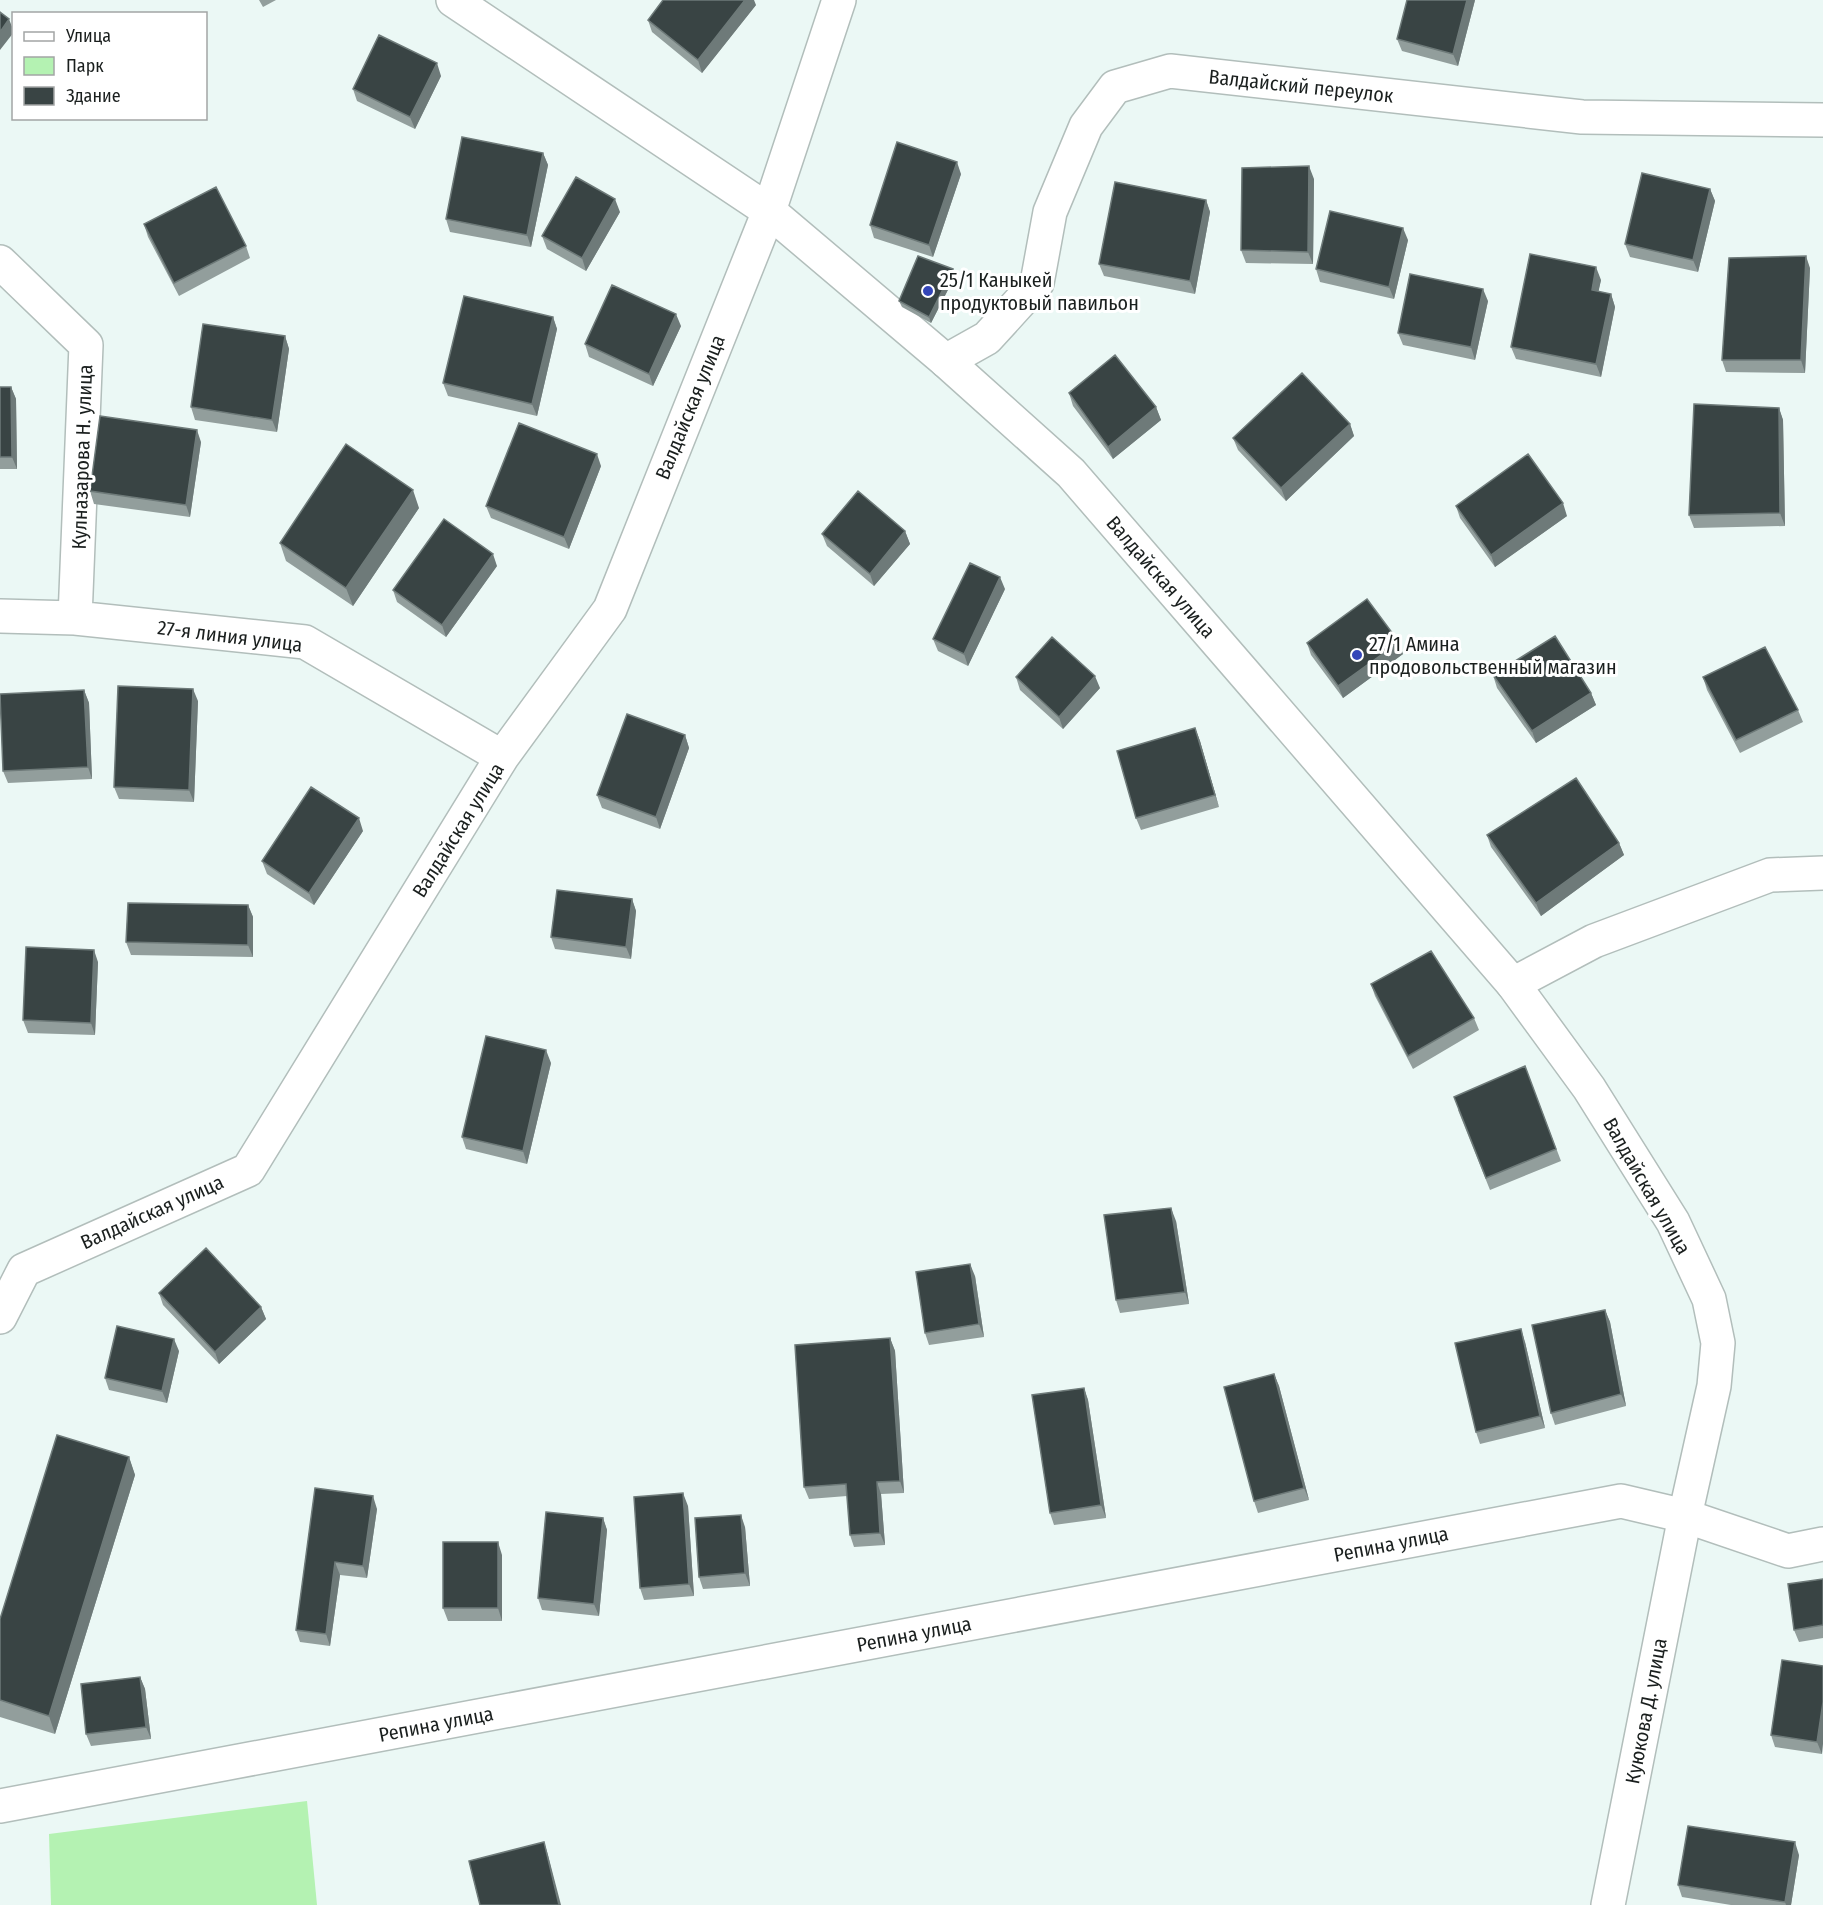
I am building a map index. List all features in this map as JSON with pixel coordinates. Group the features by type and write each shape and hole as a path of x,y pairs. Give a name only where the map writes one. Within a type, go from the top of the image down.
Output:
{"street":[{"name":"Валдайская улица","path":"453,0 768,211 946,361 1071,473 1513,984 1589,1088 1673,1222 1708,1299 1718,1343 1714,1386 1685,1516"},
{"name":"Валдайская улица","path":"0,1317 12,1269 248,1170 502,757 610,609 768,211 839,0"},
{"name":"Валдайский переулок","path":"946,361 987,338 1037,283 1050,212 1086,126 1115,87 1170,71 1582,117 1823,120"},
{"name":"Кулназарова Н. улица","path":"0,262 86,345 75,618"},
{"name":"27-я линия улица","path":"0,616 75,618 305,642 502,757"},
{"path":"1513,984 1594,941 1770,875 1823,873"},
{"name":"Репина улица","path":"0,1806 1622,1501 1685,1516 1788,1551 1823,1544"},
{"name":"Куюкова Д. улица","path":"1608,1905 1685,1516"}],"green space":[{"path":"307,1801 317,1905 51,1905 49,1834"}],"building":[{"path":"663,0 745,0 698,60 648,20"},
{"path":"1407,0 1467,0 1453,54 1397,39"},
{"path":"0,12 9,19 0,32"},
{"path":"379,35 437,63 410,117 353,89"},
{"path":"462,137 543,153 527,235 446,219"},
{"path":"897,142 957,162 929,245 870,225"},
{"path":"1309,166 1308,252 1241,250 1242,168"},
{"path":"1642,173 1710,189 1693,260 1625,244"},
{"path":"576,177 615,199 582,258 542,236"},
{"path":"1115,182 1206,200 1190,281 1099,264"},
{"path":"216,187 246,246 174,283 144,224"},
{"path":"1330,211 1403,228 1389,287 1316,269"},
{"path":"1530,254 1596,267 1592,290 1611,294 1596,364 1511,347"},
{"name":"25/1 Каныкей продуктовый павильон","path":"918,256 953,269 929,317 899,301"},
{"path":"1806,256 1801,360 1722,360 1729,258"},
{"path":"1410,274 1483,289 1471,347 1398,333"},
{"path":"612,285 676,314 649,374 585,344"},
{"path":"464,296 553,317 532,404 443,383"},
{"path":"203,324 285,336 272,420 191,407"},
{"path":"1115,355 1156,407 1108,447 1069,393"},
{"path":"1302,373 1350,424 1281,488 1233,438"},
{"path":"0,387 11,387 12,457 0,457"},
{"path":"1694,404 1779,408 1780,513 1689,515"},
{"path":"100,416 197,430 186,505 90,491"},
{"path":"519,423 597,454 564,537 486,506"},
{"path":"346,444 413,490 346,588 280,543"},
{"path":"1528,454 1563,503 1491,555 1456,506"},
{"path":"858,491 905,531 870,574 822,534"},
{"path":"444,519 493,554 442,625 393,590"},
{"path":"970,563 1000,577 964,654 933,639"},
{"name":"27/1 Амина продовольственный магазин","path":"1367,599 1399,642 1338,686 1307,643"},
{"path":"1555,636 1591,693 1532,731 1493,675"},
{"path":"1052,637 1095,676 1059,717 1016,677"},
{"path":"1765,647 1798,710 1736,740 1703,677"},
{"path":"118,686 193,689 189,790 114,787"},
{"path":"84,690 88,767 3,771 0,694"},
{"path":"627,714 685,735 656,817 597,795"},
{"path":"1195,728 1215,795 1136,818 1117,751"},
{"path":"1576,778 1619,843 1536,903 1487,835"},
{"path":"311,787 359,818 309,893 262,861"},
{"path":"557,890 632,899 626,947 551,937"},
{"path":"128,903 248,905 248,945 126,942"},
{"path":"26,947 94,950 91,1023 23,1020"},
{"path":"1431,951 1474,1018 1408,1056 1371,984"},
{"path":"486,1036 546,1050 523,1151 462,1137"},
{"path":"1525,1066 1556,1149 1486,1178 1454,1097"},
{"path":"1171,1208 1185,1292 1116,1300 1104,1215"},
{"path":"206,1248 261,1307 215,1352 159,1293"},
{"path":"970,1264 979,1324 925,1333 916,1272"},
{"path":"1605,1310 1621,1394 1551,1413 1532,1325"},
{"path":"117,1326 174,1339 162,1391 105,1378"},
{"path":"1521,1329 1540,1416 1476,1432 1455,1343"},
{"path":"890,1338 900,1481 877,1482 880,1533 850,1535 846,1484 804,1487 795,1345"},
{"path":"1274,1374 1304,1488 1254,1501 1224,1387"},
{"path":"1084,1388 1101,1505 1050,1513 1032,1395"},
{"path":"57,1435 129,1457 49,1716 0,1700 0,1619"},
{"path":"315,1488 373,1496 363,1566 335,1562 326,1634 296,1630"},
{"path":"683,1493 689,1584 640,1588 634,1497"},
{"path":"546,1512 603,1518 594,1604 538,1598"},
{"path":"741,1515 745,1573 699,1577 695,1518"},
{"path":"443,1542 498,1542 498,1608 443,1608"},
{"path":"1823,1579 1823,1625 1794,1630 1788,1584"},
{"path":"1782,1660 1823,1666 1823,1702 1817,1742 1771,1735"},
{"path":"140,1677 146,1727 86,1734 81,1684"},
{"path":"1688,1826 1795,1842 1785,1902 1678,1885"},
{"path":"544,1842 559,1905 480,1905 469,1861"}],"place":[{"name":"25/1 Каныкей продуктовый павильон","path":"928,291"},
{"name":"27/1 Амина продовольственный магазин","path":"1357,655"}]}
